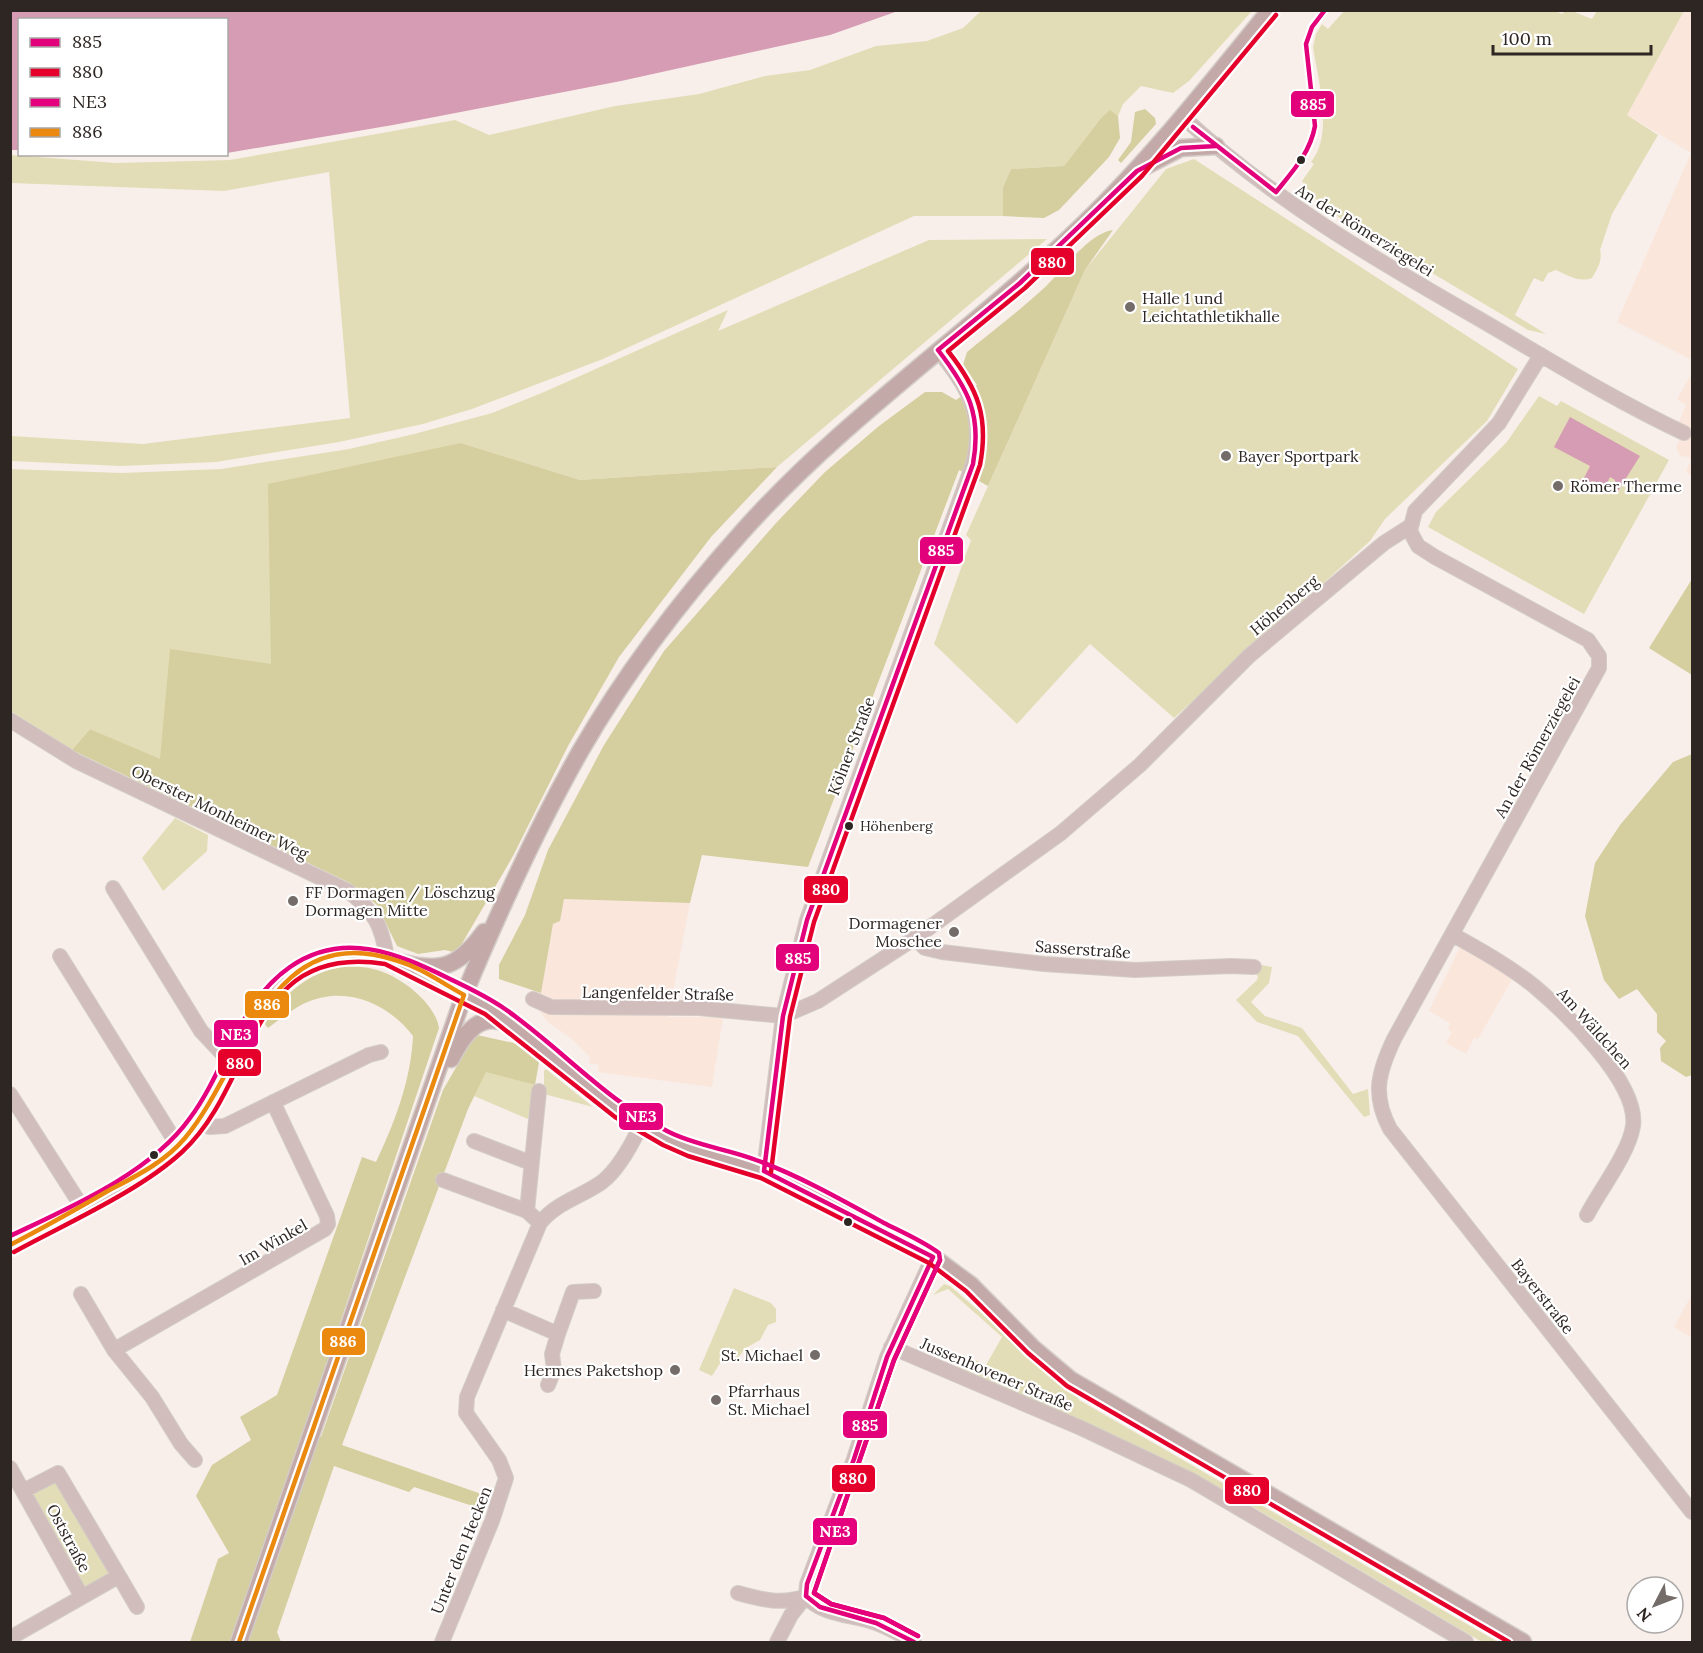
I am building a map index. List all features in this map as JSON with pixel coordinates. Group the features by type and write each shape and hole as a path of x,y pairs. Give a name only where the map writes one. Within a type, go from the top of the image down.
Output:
{"main road":[{"path":"239,1642 464,995 499,912 582,749 632,670 667,622 744,530 844,430 1020,283 1137,171 1270,10"},
{"path":"1137,171 1181,148 1216,146"},
{"path":"403,963 436,969 458,960 499,912"},
{"path":"464,995 489,1008 519,1030 641,1125 690,1149 764,1171 933,1257 971,1285 1033,1348 1071,1380 1523,1642"},
{"path":"434,1084 446,1069 470,1028 495,1021 503,1022 519,1030"}],"street":[{"name":"An der Römerziegelei","path":"1182,116 1216,146 1337,236 1541,355 1684,434"},
{"name":"Kölner Straße","path":"764,1171 783,1016 807,920 823,868 976,453 978,423 975,408 967,391 938,350"},
{"path":"1409,527 1416,511 1427,496 1499,423 1541,355"},
{"name":"An der Römerziegelei","path":"1378,1096 1384,1060 1599,668 1599,656 1588,640 1424,550 1412,538 1409,527"},
{"name":"Höhenberg","path":"783,1016 819,1001 915,938 1061,833 1140,765 1249,656 1384,543 1409,527"},
{"name":"Oberster Monheimer Weg","path":"10,720 76,761 348,891 365,904 378,921 385,939 387,957"},
{"path":"113,888 201,1031 231,1063"},
{"name":"Am Wäldchen","path":"1453,935 1534,986 1603,1058 1618,1076 1630,1099 1634,1120 1627,1144 1587,1215"},
{"name":"Sasserstraße","path":"915,938 925,948 942,952 1044,964 1135,970 1231,966 1254,968"},
{"path":"10,1245 145,1171 178,1146 196,1124 257,1014 273,992 305,965 330,956 365,954 387,957 464,995"},
{"path":"60,956 178,1146"},
{"name":"Langenfelder Straße","path":"533,999 551,1007 699,1008 783,1016"},
{"path":"196,1124 210,1127 225,1126 369,1055 381,1052"},
{"path":"527,1211 539,1091"},
{"path":"10,1094 82,1207"},
{"name":"Bayerstraße","path":"1378,1096 1390,1130 1692,1512"},
{"name":"Im Winkel","path":"114,1350 325,1230 328,1224 327,1216 273,1102"},
{"name":"Unter den Hecken","path":"442,1642 506,1483 505,1470 472,1425 465,1404 540,1223 549,1212 604,1180 630,1147 641,1125"},
{"path":"474,1141 531,1163"},
{"path":"443,1180 527,1211 540,1223"},
{"path":"777,1642 791,1615 806,1596 807,1584 854,1459 891,1347 933,1257"},
{"path":"548,1385 554,1370 552,1354 573,1292 594,1291"},
{"path":"81,1294 114,1350 152,1397 181,1444 195,1460"},
{"path":"503,1310 558,1334"},
{"name":"Jussenhovener Straße","path":"891,1347 1081,1428 1191,1480 1466,1642"},
{"name":"Oststraße","path":"12,1470 82,1597 119,1576"},
{"name":"Oststraße","path":"24,1490 58,1473 137,1607"},
{"path":"738,1593 772,1602 788,1602 806,1596"},
{"path":"806,1596 811,1603 825,1609 877,1623 914,1642"},
{"path":"10,1638 82,1597"}],"shaded area":[{"path":"11,10 898,11 830,35 621,81 393,125 228,153 228,18 18,18 18,150 11,150"},
{"path":"981,11 1252,11 1189,81 1173,93 1141,86 1123,104 1118,116 1110,111 1101,118 1064,166 1011,169 1003,187 1003,216 914,216 603,359 472,409 423,424 339,442 216,462 121,466 11,461 11,436 143,444 350,418 329,172 224,191 11,183 11,155 116,163 230,160 455,120 489,135 615,106 699,94 765,76 810,70 876,46 927,41 963,28"},
{"path":"1344,11 1555,11 1562,14 1565,11 1572,11 1592,19 1597,11 1684,11 1627,115 1658,135 1612,214 1600,250 1600,261 1596,272 1592,278 1582,280 1556,270 1548,273 1543,282 1534,278 1515,315 1546,334 1528,330 1341,219 1313,197 1302,181 1314,164 1311,162 1322,137 1321,91 1313,47 1316,34 1322,24 1328,29"},
{"path":"1684,11 1692,11 1692,360 1617,322 1691,153 1627,115"},
{"path":"1145,109 1155,118 1156,124 1121,163 1118,160 1131,142 1135,112"},
{"path":"1110,110 1118,116 1120,138 1109,157 1059,210 1044,218 1003,216 1003,187 1011,169 1064,166 1101,118"},
{"name":"Bayer Sportpark","path":"1194,159 1518,369 1487,421 1385,519 1370,541 1174,718 1090,644 1017,724 934,644 971,540 966,535 1085,270 1166,169"},
{"path":"1113,230 1085,270 988,486 959,470 808,867 702,855 690,903 564,899 560,921 553,924 541,993 499,979 499,965 525,915 548,850 604,745 664,651 777,522 825,472 879,426 925,392 942,392 956,400 977,385 963,365 967,352 1043,289 1094,238"},
{"path":"1047,239 777,467 580,480 461,443 271,665 160,760 90,729 72,750 11,711 10,469 122,473 221,469 349,449 492,413 728,310 718,331 929,240"},
{"path":"1692,373 1692,477 1686,471 1691,461 1689,457 1680,456 1676,447 1683,434 1676,428 1686,405 1677,399"},
{"name":"Römer Therme","path":"1539,396 1557,406 1561,401 1669,460 1584,614 1428,527 1436,512 1506,443"},
{"path":"1570,417 1640,456 1618,491 1614,489 1615,480 1610,477 1607,483 1599,485 1593,481 1587,485 1581,482 1580,479 1584,478 1590,466 1554,447"},
{"path":"461,443 580,480 777,467 711,537 619,657 568,746 513,856 460,947 453,952 445,950 418,954 397,946 377,905 350,883 72,750 90,729 160,759 170,649 271,664 268,484"},
{"path":"1692,579 1692,675 1649,648"},
{"path":"1692,754 1692,1075 1686,1077 1661,1061 1660,1048 1666,1041 1657,1032 1657,1014 1637,989 1619,999 1604,980 1585,916 1595,863 1620,825 1673,762"},
{"path":"175,818 208,835 207,851 163,891 142,858"},
{"path":"564,899 690,903 668,1017 723,1017 712,1087 598,1072 599,1065 589,1063 590,1057 572,1039 548,1022 538,1009 553,924 560,921"},
{"path":"1461,945 1514,976 1478,1039 1474,1038 1466,1054 1446,1043 1452,1032 1448,1029 1450,1023 1429,1011"},
{"path":"1256,964 1272,967 1269,983 1251,1002 1265,1016 1302,1028 1353,1094 1368,1089 1370,1115 1364,1117 1298,1036 1257,1022 1236,1000 1257,980 1258,976 1253,971"},
{"path":"340,967 373,969 404,983 431,1009 439,1028 304,1430 321,1437 443,1090 469,1045 477,1035 514,1043 539,1062 535,1085 486,1072 468,1109 342,1445 487,1496 479,1508 414,1487 409,1492 334,1466 277,1632 281,1642 190,1642 218,1559 229,1553 196,1496 212,1465 251,1440 240,1417 277,1395 362,1157 376,1162 396,1116 409,1069 413,1036 391,1014 364,1000 349,996 318,998 299,1006 268,1028 264,1023 280,1003 306,980"},
{"path":"546,1069 593,1107 544,1094 544,1071"},
{"path":"486,1071 535,1085 528,1119 474,1096"},
{"path":"944,1284 950,1286 1077,1395 1079,1400 1498,1642 1482,1642 1226,1491 1023,1396 958,1369 956,1362 964,1355 986,1365 1002,1337 948,1289 933,1295"},
{"path":"734,1288 771,1303 776,1309 776,1322 768,1325 760,1340 746,1348 734,1362 722,1360 712,1376 699,1370"},
{"path":"1692,1294 1692,1338 1674,1327"},
{"path":"55,1480 112,1576 83,1592 29,1493"}],"transit line":[{"name":"885","path":"1276,192 1300,161 1313,136 1315,126 1306,44 1312,27 1325,10"},
{"name":"880","path":"771,1172 790,1017 814,922 980,465 983,432 979,404 967,378 948,351 1025,288 1142,176 1276,15"},
{"name":"885","path":"1193,127 1276,192"},
{"name":"885","path":"938,350 1020,283 1137,171 1181,148 1216,146"},
{"name":"885","path":"764,1171 783,1016 807,920 973,464 976,431 974,416 965,390 938,350"},
{"name":"NE3","path":"10,1236 107,1187 154,1156 173,1138 202,1099 245,1018 272,982 290,967 310,956 330,950 350,948 370,949 410,961 478,993 505,1009 625,1106 646,1120 680,1137 745,1156 789,1173 939,1253 940,1260 894,1360 814,1593 831,1604 884,1618 918,1636"},
{"name":"886","path":"10,1245 138,1175 177,1147 206,1108 265,1007 289,980 317,961 352,953 395,960 422,971 464,995 239,1642"},
{"name":"880","path":"14,1252 124,1193 182,1152 207,1123 260,1024 279,996 305,975 339,963 385,964 485,1014 615,1117 663,1145 688,1156 761,1178 929,1263 966,1291 1028,1353 1067,1386 1509,1642"},
{"name":"885","path":"764,1171 933,1257"},
{"name":"885","path":"806,1596 807,1584 854,1459 887,1357 933,1257"},
{"name":"880","path":"918,1636 884,1618 831,1604 814,1593 894,1360 940,1260"},
{"name":"885","path":"806,1596 820,1607 876,1623 914,1642"}],"place":[{"name":"Halle 1 und Leichtathletikhalle","path":"1130,307"},
{"name":"Bayer Sportpark","path":"1226,456"},
{"name":"Römer Therme","path":"1558,486"},
{"name":"Höhenberg","path":"849,826"},
{"name":"FF Dormagen / Löschzug Dormagen Mitte","path":"293,901"},
{"name":"Dormagener Moschee","path":"954,932"},
{"name":"St. Michael","path":"815,1355"},
{"name":"Hermes Paketshop","path":"675,1370"},
{"name":"Pfarrhaus St. Michael","path":"716,1400"}]}
